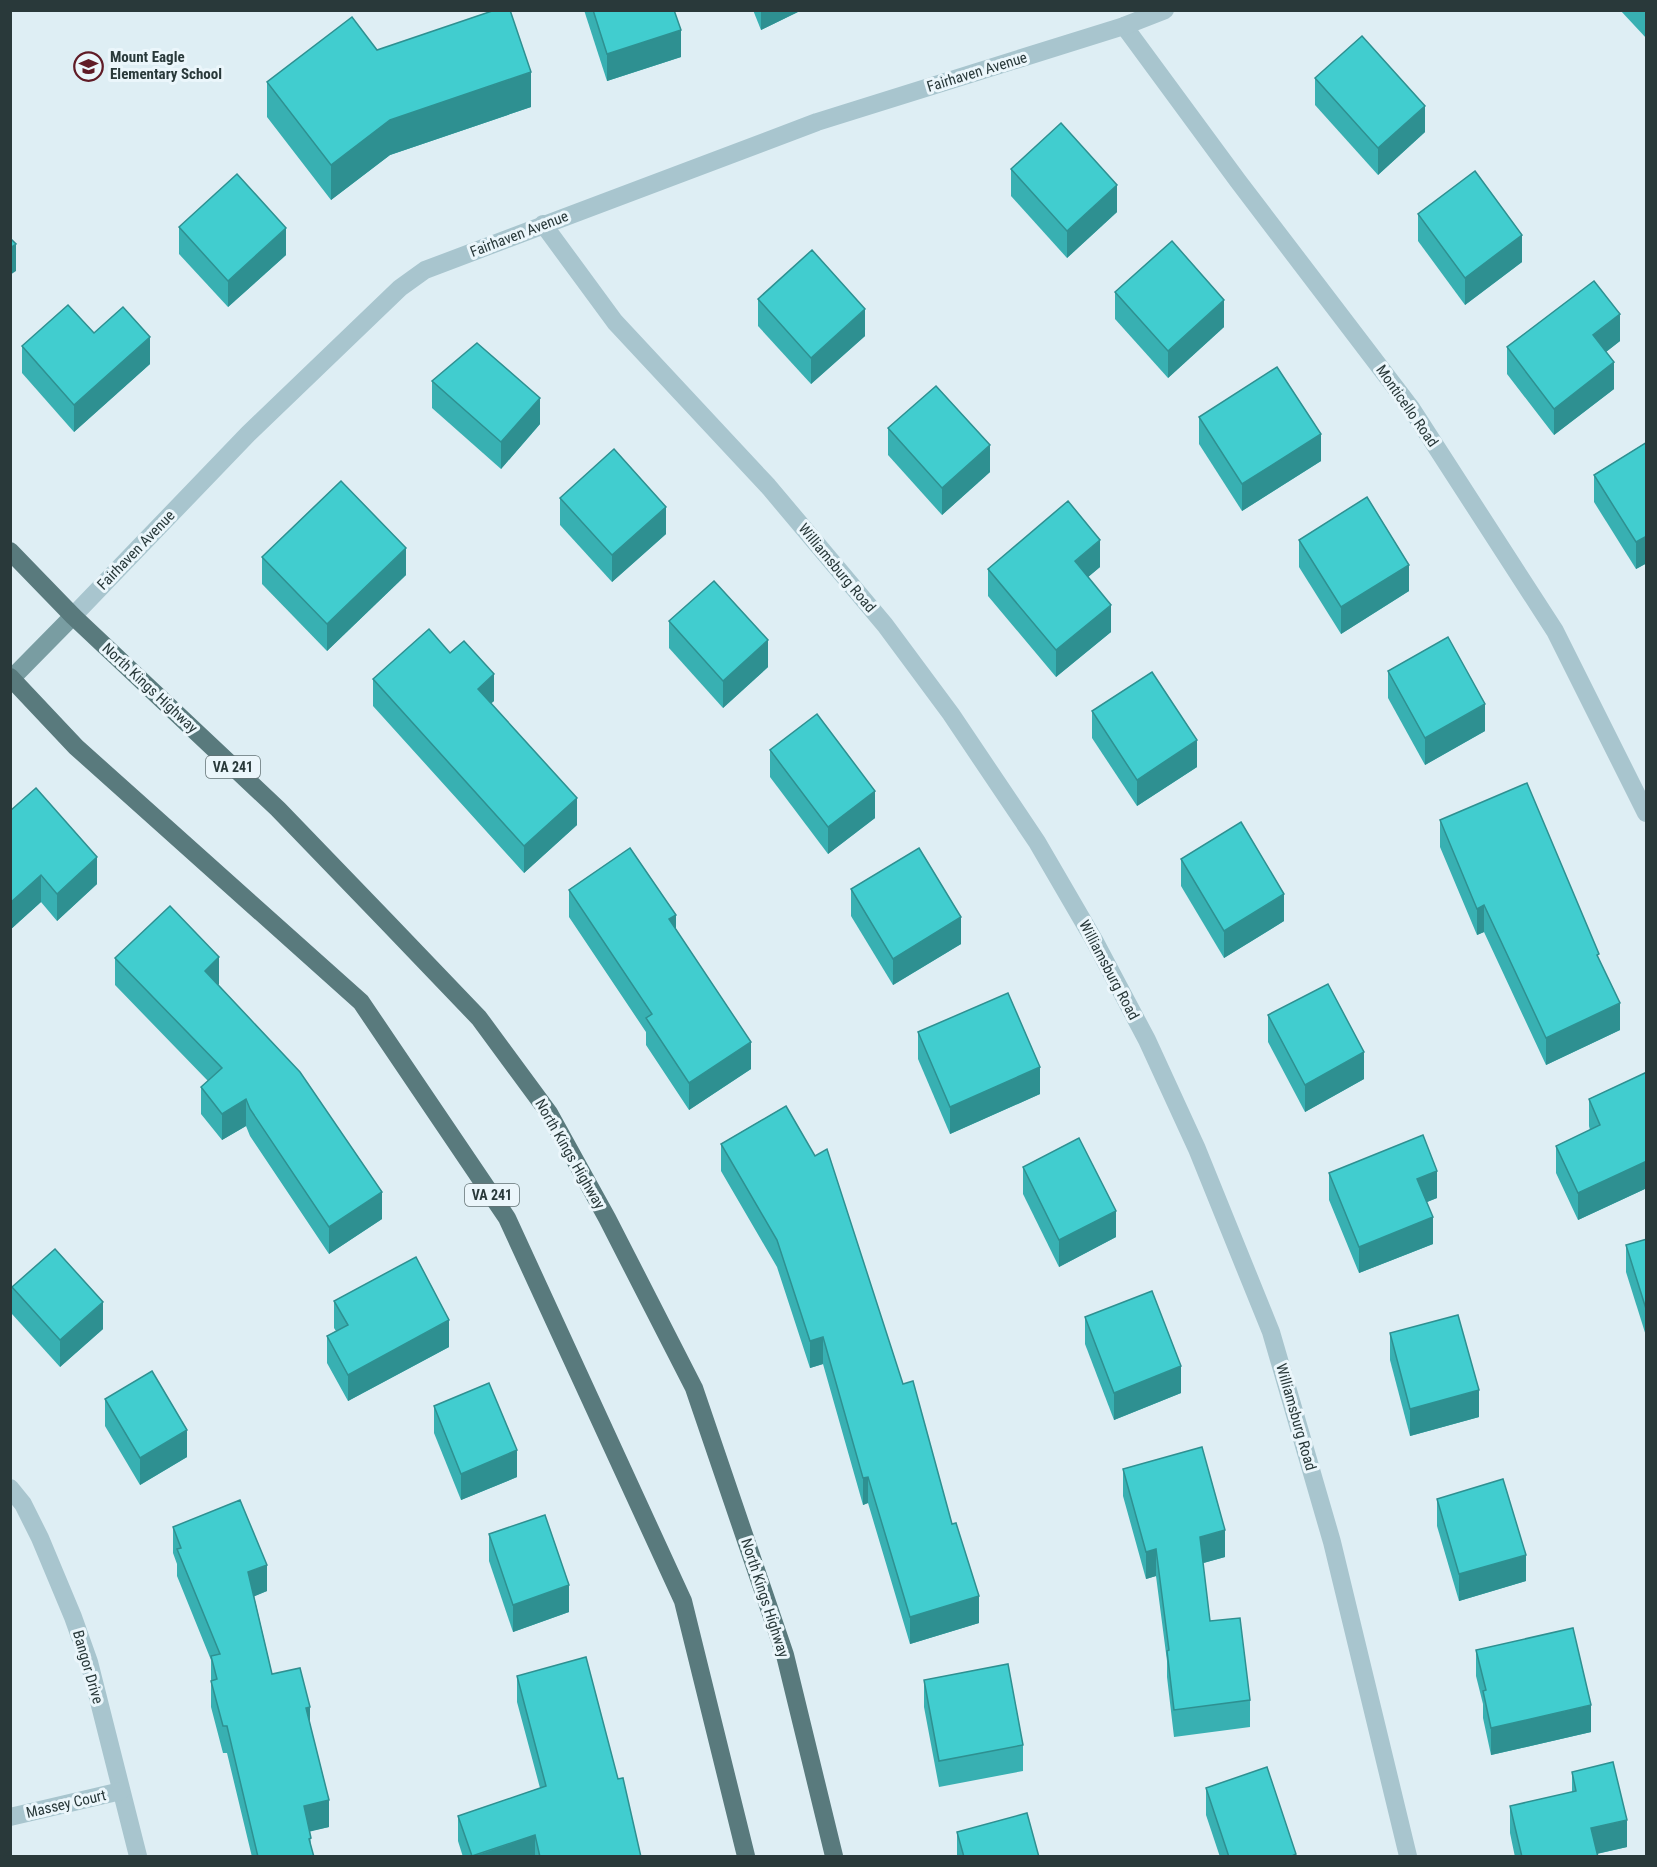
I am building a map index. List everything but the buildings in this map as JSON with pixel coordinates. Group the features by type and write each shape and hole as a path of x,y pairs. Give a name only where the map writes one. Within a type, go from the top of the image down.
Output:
{"main road":[{"name":"North Kings Highway","path":"10,551 73,616 278,809 388,922 479,1018 549,1113 608,1218 694,1388 785,1655 834,1857"},
{"name":"VA 241","path":"11,678 76,747 361,1002 507,1218 683,1601 746,1857"}],"street":[{"name":"Fairhaven Avenue","path":"11,678 248,434 400,288 425,270 817,122 1124,26 1166,10"},
{"name":"Monticello Road","path":"1124,26 1238,181 1411,408 1555,631 1647,813"},
{"name":"Williamsburg Road","path":"543,224 615,322 768,486 885,625 951,714 1037,842 1094,940 1147,1040 1197,1149 1270,1332 1332,1542 1408,1857"},
{"name":"Bangor Drive","path":"10,1488 23,1504 40,1538 89,1662 138,1857"},
{"name":"Massey Court","path":"10,1817 121,1791"}],"place":[{"name":"Mount Eagle Elementary School","path":"89,66"}]}
